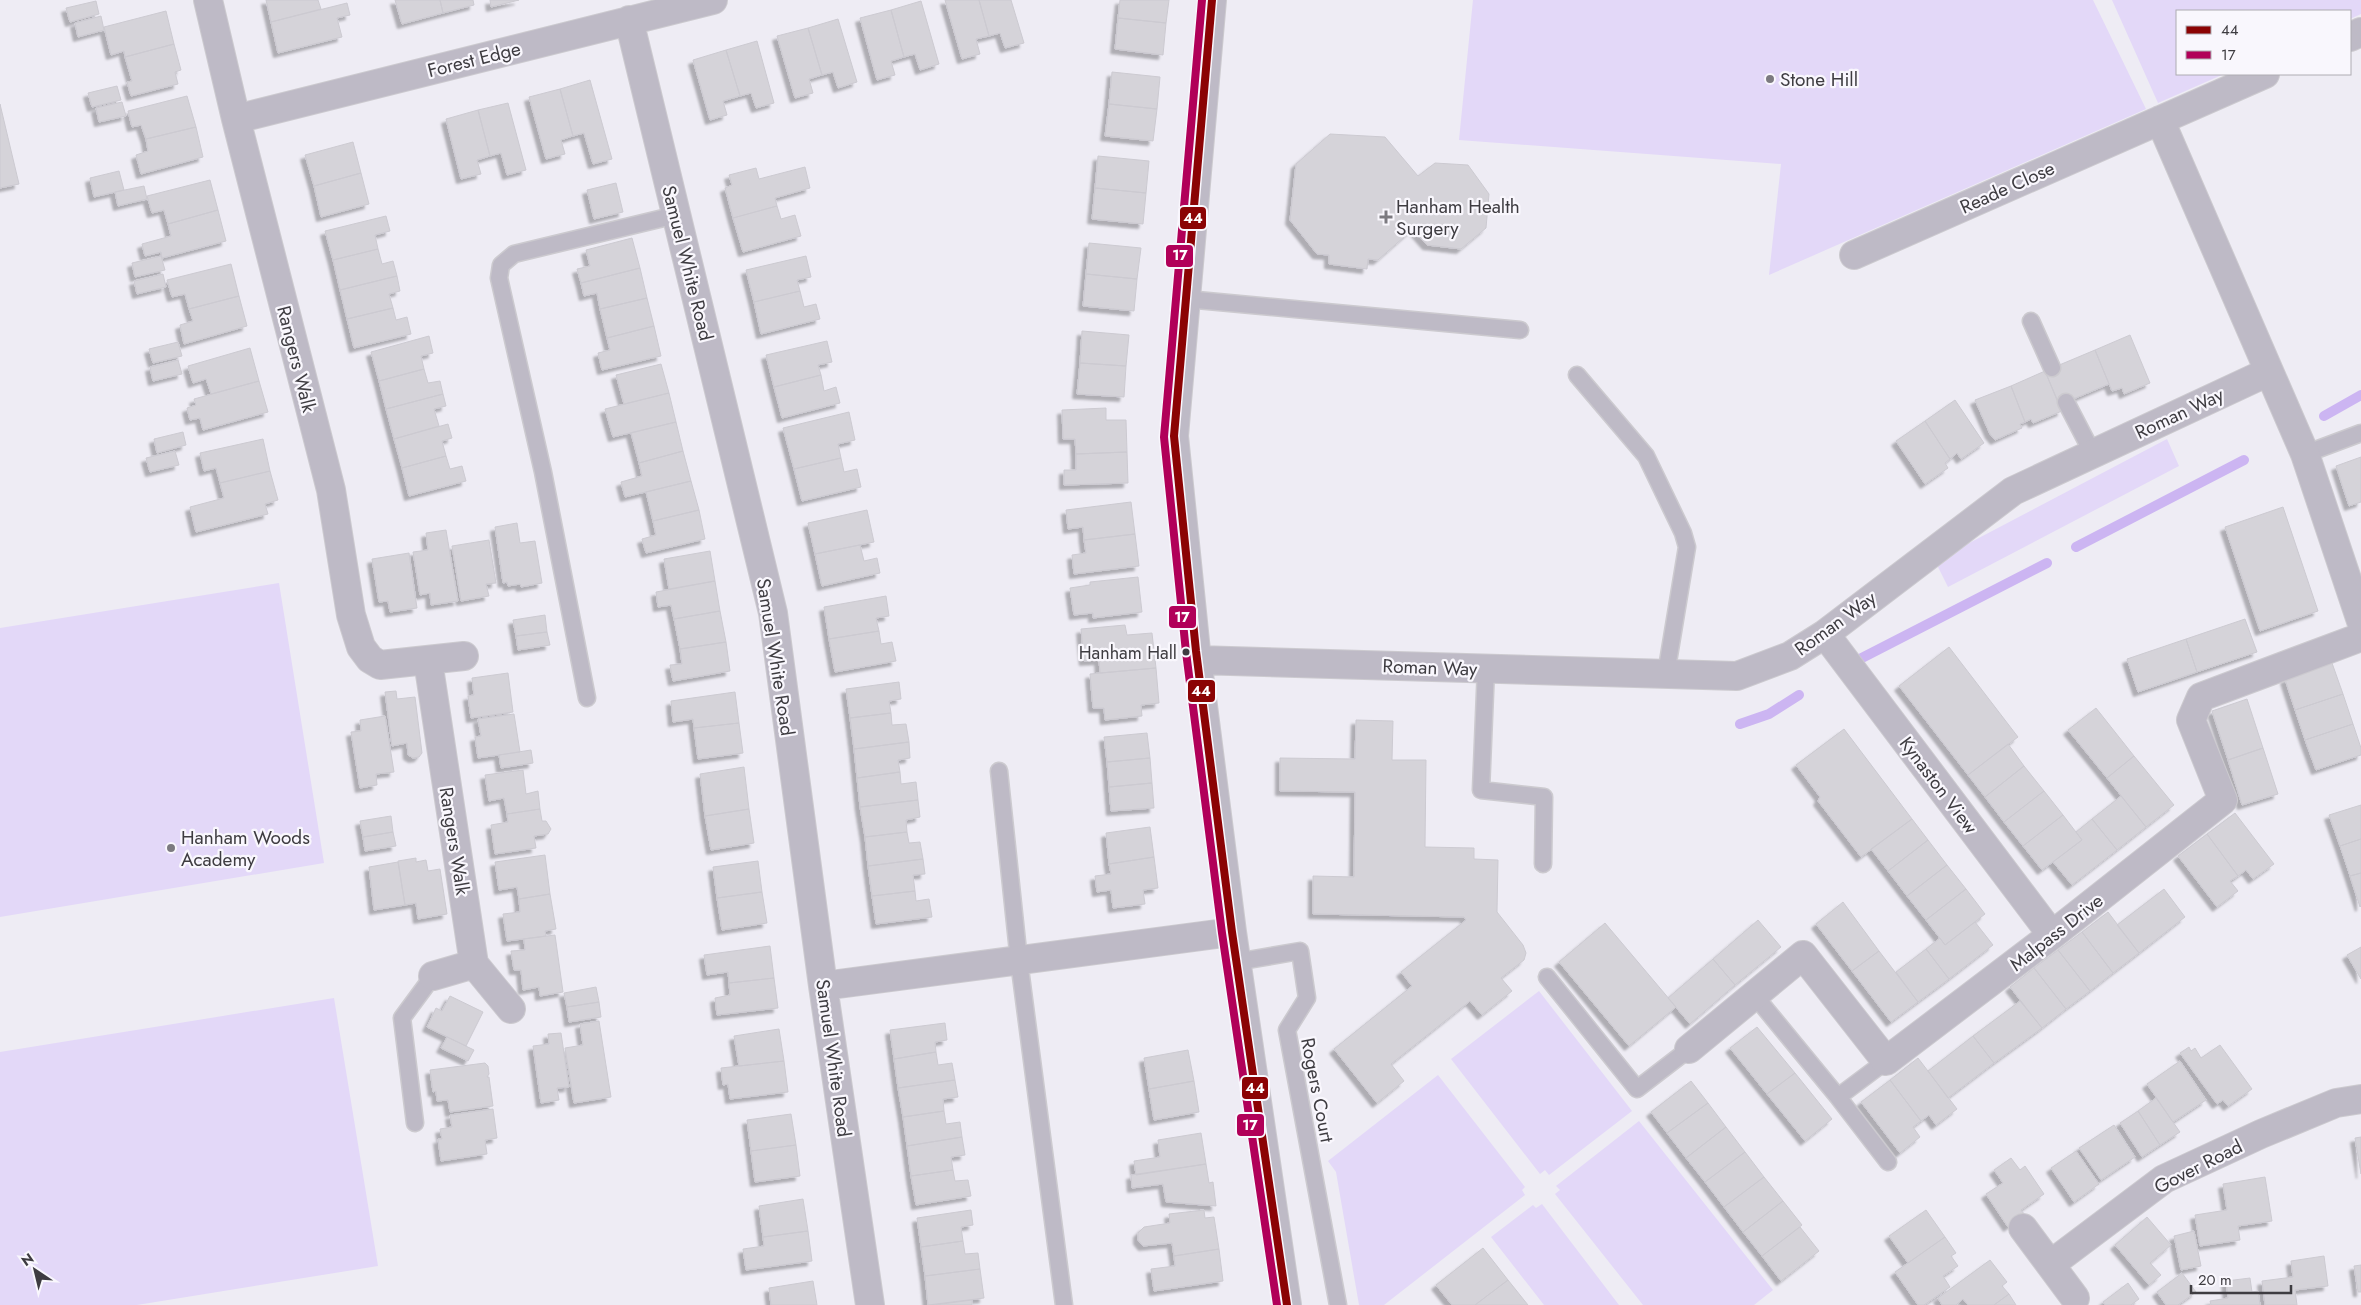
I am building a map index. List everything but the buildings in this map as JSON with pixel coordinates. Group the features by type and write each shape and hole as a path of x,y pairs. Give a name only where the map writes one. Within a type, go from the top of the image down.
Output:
{"street":[{"name":"Rangers Walk","path":"208,0 236,119 331,490 352,615 361,647 370,659 380,665 464,656"},
{"name":"Forest Edge","path":"236,119 713,0"},
{"path":"1212,0 1174,436 1197,660 1232,932 1287,1305"},
{"name":"Samuel White Road","path":"629,20 773,613 823,986 870,1305"},
{"name":"Reade Close","path":"1854,255 2263,75"},
{"path":"2160,120 2305,454 2361,621"},
{"name":"Roman Way","path":"1197,660 1737,676 1790,656 1825,634 2013,492 2268,372"},
{"name":"Kynaston View","path":"1825,634 2052,935"},
{"name":"Malpass Drive","path":"1886,1061 2052,935 2223,800 2191,720 2201,697 2361,637"},
{"name":"Rangers Walk","path":"428,661 474,964"},
{"path":"823,986 1232,932"},
{"path":"1689,1049 1803,955 1886,1061"},
{"path":"433,976 474,964 511,1009"},
{"name":"Gover Road","path":"2051,1264 2164,1179 2261,1134 2336,1103 2361,1100"},
{"path":"2023,1228 2075,1298"}],"lane":[{"path":"587,698 543,472 499,278 502,265 514,254 676,215"},
{"path":"1186,299 1520,330"},
{"path":"2031,322 2052,368"},
{"path":"1577,375 1646,456 1683,533 1686,547 1666,674"},
{"path":"2066,402 2093,454"},
{"path":"2305,454 2361,433"},
{"path":"1486,668 1481,790 1544,797 1543,864"},
{"path":"999,771 1019,961 1064,1305"},
{"name":"Rogers Court","path":"1236,962 1300,951 1307,998 1286,1030 1338,1305"},
{"path":"416,1123 402,1018 433,976"},
{"path":"1547,977 1638,1089 1689,1049"},
{"path":"1755,996 1888,1162"},
{"path":"1838,1098 1886,1061"}],"shaded area":[{"path":"1473,0 2093,0 2146,109 1769,275 1781,164 1459,140"},
{"path":"2112,0 2361,0 2361,14 2351,19 2351,10 2176,10 2176,75 2222,75 2158,103"},
{"path":"2167,439 2179,466 1948,587 1935,561"},
{"path":"279,583 324,863 0,917 0,628"},
{"path":"1539,991 1632,1111 1549,1175 1545,1170 1540,1174 1451,1059"},
{"path":"334,998 378,1266 137,1305 0,1305 0,1052"},
{"path":"1438,1075 1525,1187 1522,1190 1525,1195 1384,1305 1359,1305 1336,1172 1328,1161"},
{"path":"1639,1121 1773,1290 1754,1305 1643,1305 1555,1194 1560,1190 1556,1186"},
{"path":"1542,1204 1619,1305 1544,1305 1491,1237 1533,1205 1536,1208"}],"waterway":[{"path":"2324,416 2361,395"},
{"path":"2076,547 2244,460"},
{"path":"1854,662 2047,563"},
{"path":"1740,724 1769,714 1799,695"}],"transit line":[{"name":"17","path":"1202,0 1164,437 1186,652 1222,933 1277,1305"},
{"name":"44","path":"1212,0 1174,436 1196,651 1232,932 1287,1305"}],"place":[{"name":"Stone Hill","path":"1770,79"},
{"name":"Hanham Health Surgery","path":"1386,217"},
{"name":"Hanham Hall","path":"1186,652"},
{"name":"Hanham Woods Academy","path":"171,848"}]}
